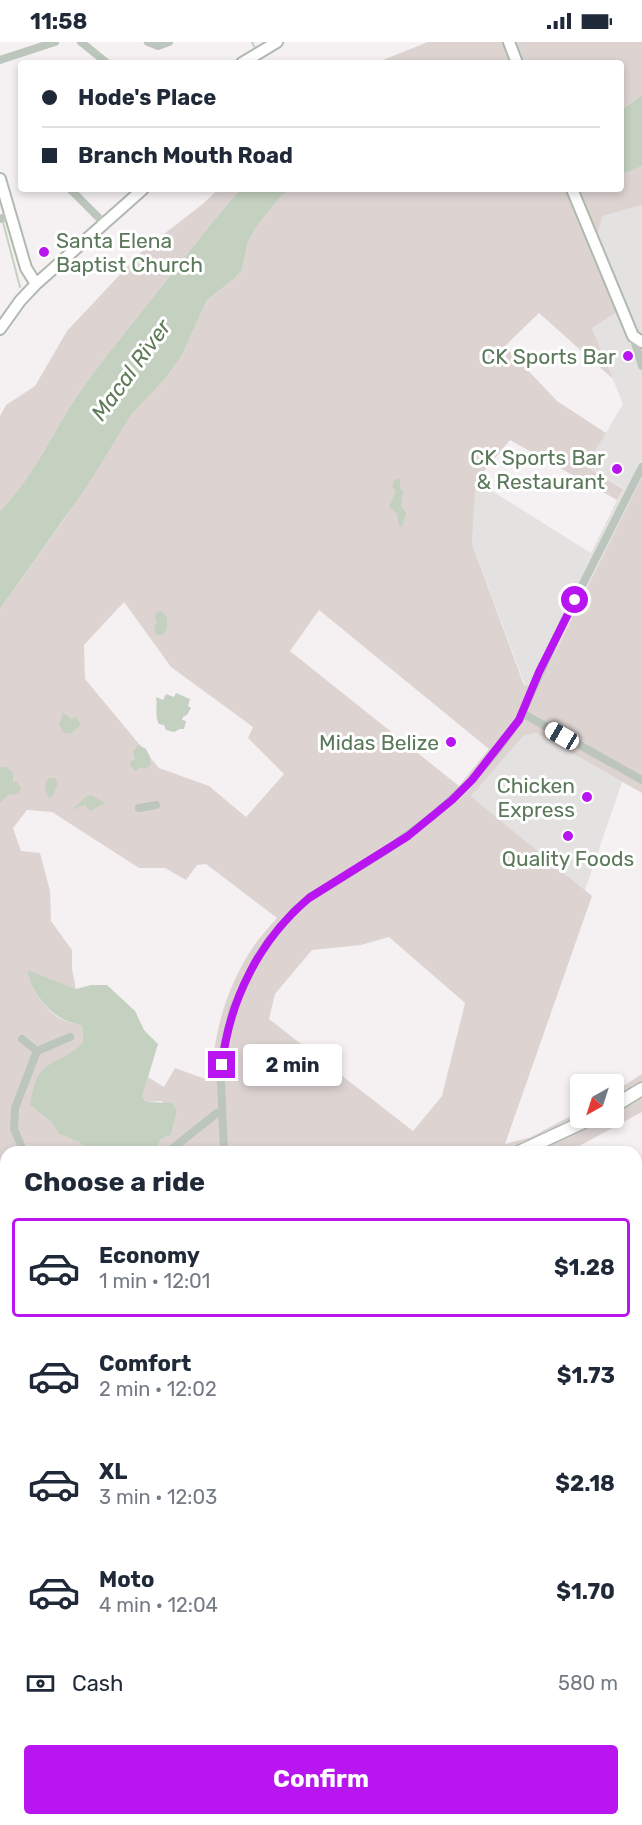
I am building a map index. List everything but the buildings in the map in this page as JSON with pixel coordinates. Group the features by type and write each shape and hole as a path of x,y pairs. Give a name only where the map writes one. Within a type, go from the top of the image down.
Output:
{"highway":[{"path":"624,1100 642,1089"},
{"path":"532,1146 571,1128"}],"main road":[{"path":"245,60 262,45 277,42"},
{"path":"509,42 516,60"},
{"path":"0,179 26,268 34,286"},
{"path":"0,329 34,286 140,192"},
{"path":"573,192 637,339"},
{"path":"0,201 2,218 21,272 34,286"}],"street":[{"path":"0,60 55,42"},
{"path":"81,42 102,60"},
{"path":"148,42 158,46 169,42"},
{"path":"73,192 104,223"},
{"path":"637,339 642,366"},
{"path":"224,1146 222,1065 228,1025 248,975 270,939 296,909 309,898 408,836 452,800 484,767 510,734 522,713 564,621 642,467"},
{"path":"522,713 642,780"},
{"path":"139,808 156,805"},
{"path":"21,1146 14,1129 15,1108 37,1051 70,1037"},
{"path":"22,1039 37,1051"},
{"path":"176,1146 217,1113 222,1112"}],"shaded area":[{"path":"428,42 642,42 642,95 624,108 624,60 383,60"},
{"path":"642,166 642,205 603,216 597,235 626,306 592,328 613,379 539,313 505,346 557,401 606,433 586,466 623,489 617,500 510,440 476,481 472,544 524,685 537,689 642,477 642,793 536,733 524,735 471,796 592,896 505,1144 531,1137 570,1116 570,1128 612,1128 579,1146 158,1146 161,1139 171,1135 177,1111 161,1101 147,1102 142,1097 148,1077 164,1087 175,1068 211,1081 218,1029 234,981 251,950 277,918 206,864 197,865 186,880 165,868 139,868 52,812 27,810 13,828 21,851 40,853 50,891 51,921 72,950 72,969 76,989 27,971 35,991 48,1009 65,1021 82,1026 83,1042 77,1050 40,1073 30,1105 51,1122 59,1134 84,1146 0,1146 0,609 64,519 131,415 165,379 182,355 207,300 242,270 248,242 256,227 286,192 624,192 624,174","holes":["124,602 171,667 253,727 248,738 284,774 246,817 209,786 159,768 85,679 84,645","319,610 489,749 459,786 290,651","389,937 465,1003 442,1096 413,1131 269,1019 275,994 312,950 361,945"]},
{"path":"215,192 238,192 204,232 95,371 69,408 23,483 0,511 0,416 6,405 35,386 67,331 142,251"},
{"path":"642,205 642,477 537,689 525,685 472,544 476,481 591,553 623,488 586,466 623,404 592,328 597,235 603,216"},
{"path":"536,733 622,782 585,890 471,796 524,734"},
{"path":"642,1074 642,1112 624,1122 624,1086"}],"water":[{"path":"642,95 642,166 624,174 624,108"},
{"name":"Macal River","path":"238,192 286,192 256,227 248,242 242,270 207,300 182,355 165,379 131,415 87,486 0,609 0,511 23,483 69,408 95,371 204,232"},
{"path":"400,478 400,488 403,491 401,506 406,513 402,527 399,526 397,514 389,507 396,491 392,486 394,480"},
{"path":"161,611 167,617 167,627 163,635 156,635 154,628 157,621 156,613"},
{"path":"176,693 190,699 188,706 191,708 182,720 186,721 184,729 174,732 166,730 164,725 159,724 156,697 163,700 166,694 174,697"},
{"path":"63,713 71,719 76,717 81,725 70,734 63,732 59,724"},
{"path":"139,745 146,749 151,765 135,771 130,765 135,759 133,751"},
{"path":"0,767 6,767 13,773 13,782 18,781 21,788 19,793 13,795 10,793 0,803"},
{"path":"49,778 55,778 58,784 49,798 45,791"},
{"path":"91,795 105,803 90,811 85,805 71,810 85,798"},
{"path":"27,970 76,989 91,985 107,985 135,1011 144,1030 158,1044 142,1097 147,1102 172,1103 177,1111 171,1135 161,1139 158,1146 84,1146 59,1134 51,1122 30,1105 40,1073 83,1042 82,1026 53,1013 34,990"}],"waterway":[{"path":"252,42 256,50"},
{"path":"3,222 20,287"},
{"path":"49,266 96,224"}],"place":[{"name":"Santa Elena Baptist Church","path":"44,252"},
{"name":"CK Sports Bar","path":"628,356"},
{"name":"CK Sports Bar & Restaurant","path":"617,469"},
{"name":"Midas Belize","path":"451,742"},
{"name":"Chicken Express","path":"587,797"},
{"name":"Quality Foods","path":"568,836"}],"route":[{"path":"222,1065 228,1025 233,1009 248,975 270,939 296,909 309,898 408,836 452,800 472,780 519,720 539,672 575,600"}]}
